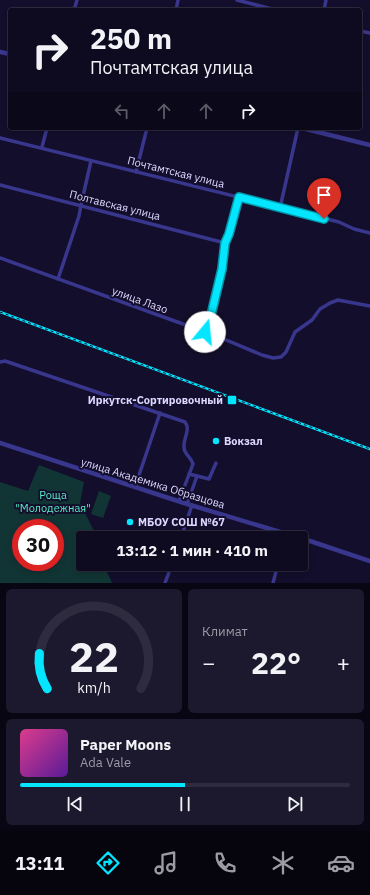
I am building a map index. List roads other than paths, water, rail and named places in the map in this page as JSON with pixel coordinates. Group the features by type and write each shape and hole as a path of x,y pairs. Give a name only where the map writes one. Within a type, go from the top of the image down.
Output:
{"street":[{"path":"237,0 268,8"},
{"path":"42,148 46,130"},
{"path":"136,172 146,130"},
{"path":"280,208 298,130"},
{"path":"310,130 370,145"},
{"name":"Почтамтская улица","path":"0,138 339,222 354,229 370,233"},
{"path":"58,279 80,216 91,161"},
{"name":"Полтавская улица","path":"0,185 225,243"},
{"path":"205,332 212,311 222,269 225,243 229,234 239,197"},
{"name":"улица Лазо","path":"0,258 273,358 281,357 286,352 295,332 312,320 320,309 330,303 338,300 370,306"},
{"path":"0,362 9,362 185,422 188,430 183,445 184,450 193,464 179,501"},
{"path":"135,487 160,413"},
{"name":"улица Академика Образцова","path":"0,443 270,531"},
{"path":"189,474 209,479 216,463"},
{"path":"183,531 197,476"},
{"name":"улица Академика Образцова","path":"308,540 370,561"},
{"path":"165,583 169,571"},
{"path":"273,583 276,571"}],"railway":[{"path":"0,312 370,449"}],"place":[{"name":"Иркутск-Сортировочный","path":"232,400"},
{"name":"Вокзал","path":"216,441"},
{"name":"МБОУ СОШ №67","path":"130,522"}],"park label":[{"name":"Роща \"Молодежная\"","path":"53,501"}]}
